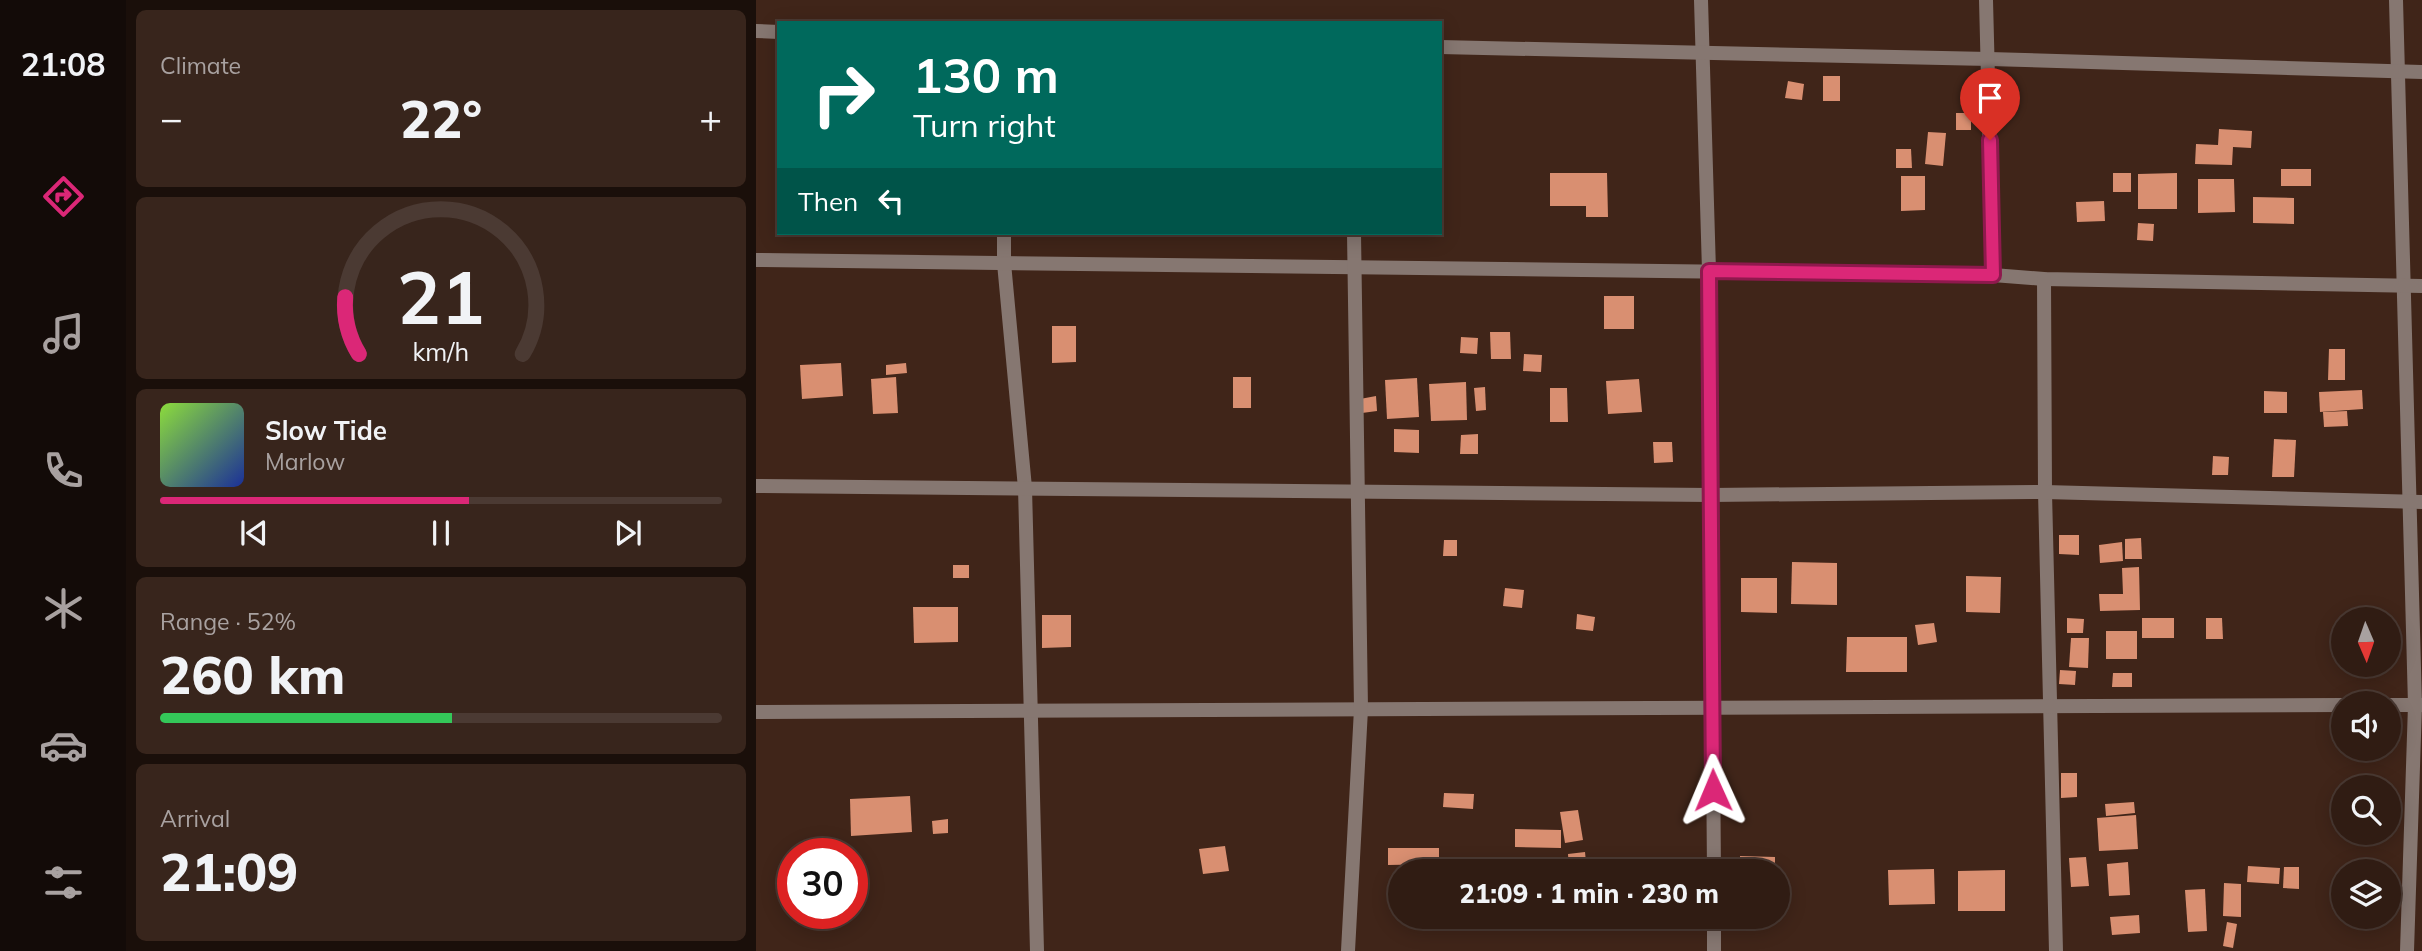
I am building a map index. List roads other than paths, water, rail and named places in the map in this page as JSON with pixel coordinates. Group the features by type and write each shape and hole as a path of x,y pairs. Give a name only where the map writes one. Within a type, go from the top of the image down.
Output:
{"street":[{"path":"1701,0 1709,271 1714,859"},
{"path":"1986,0 1993,275"},
{"path":"2396,0 2405,286 2416,502 2419,705 2407,951"},
{"path":"756,32 777,32"},
{"path":"1442,47 2422,72"},
{"path":"1003,235 1025,488 1037,951"},
{"path":"1348,951 1361,709 1354,235"},
{"path":"756,260 1993,275 2043,279 2422,286"},
{"path":"2043,279 2045,492 2056,951"},
{"path":"756,486 1710,495 2045,492 2416,502"},
{"path":"756,712 2331,705"},
{"path":"2401,705 2419,705"},
{"path":"1714,929 1714,951"}]}
